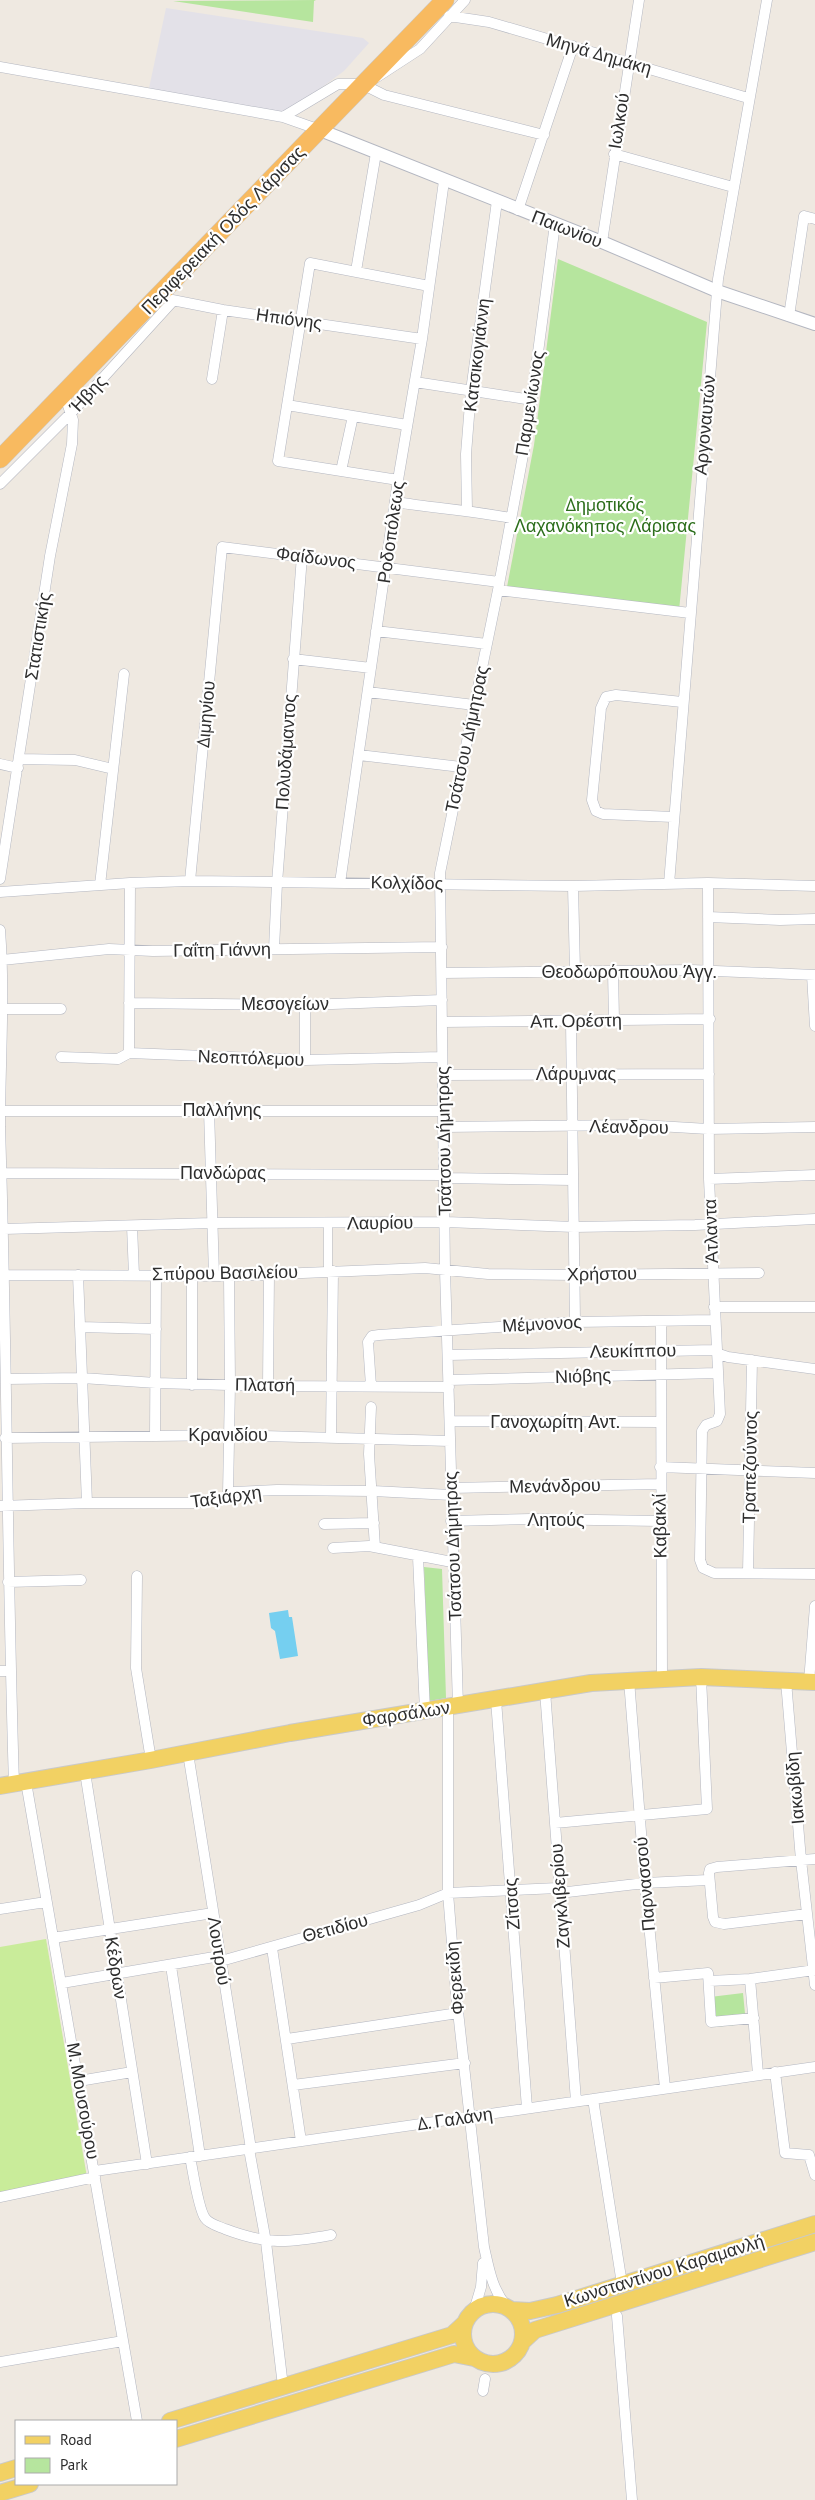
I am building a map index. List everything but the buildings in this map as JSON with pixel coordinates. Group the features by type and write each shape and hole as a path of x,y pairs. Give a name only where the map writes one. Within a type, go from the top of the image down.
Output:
{"highway":[{"name":"Περιφερειακή Οδός Λάρισας","path":"0,459 64,394 165,299 320,130 364,85 447,8"}],"main road":[{"name":"Φαρσάλων","path":"13,1784 425,1710 629,1680 701,1677 812,1682"},
{"name":"Κωνσταντίνου Καραμανλή","path":"509,2309 542,2309 815,2224"},
{"name":"Κωνσταντίνου Καραμανλή","path":"522,2342 535,2330 815,2242"},
{"path":"173,2420 452,2335 469,2317 487,2304 509,2309 522,2327 522,2342 516,2354 501,2363 490,2364 454,2354 178,2438"},
{"path":"469,2317 463,2333 464,2344 474,2358"},
{"path":"0,2473 15,2468"},
{"path":"0,2493 27,2485"}],"street":[{"path":"447,8 465,0"},
{"name":"Ιωλκού","path":"602,242 639,0"},
{"name":"Αργοναυτών","path":"669,884 682,702 717,291 748,98 767,0"},
{"name":"Μηνά Δημάκη","path":"447,8 748,98"},
{"path":"518,210 573,46"},
{"path":"0,67 283,117 320,130"},
{"path":"283,117 338,84 364,85 384,95 544,135"},
{"name":"Παιωνίου","path":"320,130 444,182 602,242 717,291 815,324"},
{"path":"356,272 376,153"},
{"path":"614,154 733,187"},
{"name":"Ροδοπόλεως","path":"340,882 394,502 422,339 444,182"},
{"name":"Κατσικογιάννη","path":"467,510 466,454 471,391 497,201"},
{"path":"789,316 804,216 815,219"},
{"name":"Παρμενίωνος","path":"499,586 532,400 555,224"},
{"path":"398,480 278,461 300,321 310,264 429,286"},
{"name":"Ηπιόνης","path":"165,299 223,310 422,339"},
{"name":"Ήβης","path":"0,484 71,412 165,299"},
{"path":"212,380 223,310"},
{"path":"414,382 532,400"},
{"name":"Στατιστικής","path":"0,879 50,556 70,456 73,430 71,412 64,394"},
{"path":"287,405 407,425"},
{"path":"341,471 353,416"},
{"path":"394,502 452,511 467,510 511,518"},
{"name":"Φαίδωνος","path":"222,547 386,566 499,586 690,614"},
{"name":"Διμηνίου","path":"190,881 222,547"},
{"name":"Πολυδάμαντος","path":"274,949 277,883 302,556"},
{"name":"Τσάτσου Δήμητρας","path":"453,1707 452,1521 442,1057 442,947 439,884 441,866 499,586"},
{"path":"376,630 486,644"},
{"path":"293,659 371,668"},
{"path":"100,885 124,674"},
{"path":"368,692 474,705"},
{"path":"673,817 596,811 592,800 601,708 606,697 616,695 682,702"},
{"path":"358,755 461,767"},
{"path":"0,764 75,760 112,769"},
{"name":"Κολχίδος","path":"0,892 190,881 573,886 708,883 815,886"},
{"path":"129,1053 128,948 130,883"},
{"name":"Άτλαντα","path":"708,883 710,1019 708,1178 720,1414 717,1421 706,1424 702,1429 700,1560 703,1568 714,1573 748,1573"},
{"path":"573,886 575,970"},
{"path":"708,917 780,920 815,919"},
{"path":"0,930 2,960 0,1126 4,1229 3,1349 6,1379 3,1419 5,1438 4,1506 8,1582 5,1606 5,1671 13,1784"},
{"name":"Γαΐτη Γιάννη","path":"2,960 128,948 153,951 442,947"},
{"name":"Θεοδωρόπουλου Άγγ.","path":"442,973 691,970 814,975"},
{"path":"613,971 614,1020"},
{"path":"814,975 815,1026"},
{"name":"Μεσογείων","path":"129,1003 305,1006 442,1000"},
{"path":"305,1006 305,1060"},
{"path":"2,1009 61,1009"},
{"name":"Απ. Ορέστη","path":"443,1022 710,1019"},
{"path":"571,1020 575,1322"},
{"name":"Νεοπτόλεμου","path":"61,1057 118,1059 129,1053 305,1060 442,1057"},
{"name":"Λάρυμνας","path":"443,1075 708,1074"},
{"path":"209,1110 214,1275"},
{"name":"Παλλήνης","path":"0,1111 443,1111"},
{"name":"Λέανδρου","path":"444,1127 641,1125 708,1129 815,1127"},
{"name":"Πανδώρας","path":"2,1173 212,1173 445,1176 572,1180"},
{"path":"708,1178 815,1175"},
{"name":"Λαυρίου","path":"4,1229 212,1223 446,1222 574,1227 711,1224 815,1219"},
{"path":"328,1224 331,1271 331,1436"},
{"path":"132,1226 134,1275"},
{"name":"Σπύρου Βασιλείου","path":"3,1281 78,1275 156,1274 229,1276 420,1268 446,1270"},
{"name":"Χρήστου","path":"446,1270 575,1276 713,1272 760,1273"},
{"path":"268,1386 269,1273"},
{"path":"155,1436 156,1274"},
{"path":"78,1275 87,1503"},
{"path":"192,1275 192,1384"},
{"path":"228,1495 230,1434 229,1276"},
{"path":"714,1307 815,1307"},
{"name":"Μέμνονος","path":"371,1386 370,1338 379,1335 575,1322 715,1320"},
{"name":"Καβακλί","path":"661,1321 660,1521 662,1678"},
{"path":"80,1327 156,1330"},
{"name":"Λευκίππου","path":"448,1355 716,1350 723,1356 815,1369"},
{"name":"Τραπεζούντος","path":"748,1573 752,1360"},
{"name":"Νιόβης","path":"449,1384 717,1373"},
{"name":"Πλατσή","path":"6,1379 82,1378 156,1383 268,1386 449,1384"},
{"path":"371,1407 368,1454 373,1491 375,1547"},
{"name":"Γανοχωρίτη Αντ.","path":"450,1422 660,1422"},
{"name":"Κρανιδίου","path":"5,1438 230,1434 450,1441"},
{"path":"660,1467 815,1473"},
{"name":"Μενάνδρου","path":"451,1492 660,1484"},
{"name":"Ταξιάρχη","path":"4,1506 87,1503 193,1503 216,1500 240,1492 277,1490 451,1492"},
{"name":"Λητούς","path":"452,1521 532,1519 660,1521"},
{"path":"324,1524 374,1523"},
{"path":"333,1548 375,1547 418,1557 452,1562"},
{"path":"418,1557 425,1710"},
{"path":"748,1573 815,1574"},
{"path":"137,1576 136,1668 151,1760"},
{"path":"8,1582 81,1580"},
{"path":"812,1682 815,1606"},
{"path":"555,1823 707,1809 701,1677"},
{"name":"Παρνασσού","path":"629,1680 639,1815 665,2088"},
{"name":"Ιακωβίδη","path":"786,1680 801,1860 815,1985"},
{"name":"Ζαγκλιβερίου","path":"545,1691 576,2101"},
{"name":"Ζίτσας","path":"496,1700 527,2108"},
{"name":"Φερεκίδη","path":"453,1707 448,1893 458,2013 484,2246 482,2287 469,2317"},
{"name":"Λουτρού","path":"188,1753 266,2242 282,2378"},
{"name":"Κέδρων","path":"84,1772 147,2164"},
{"name":"Μ. Μουσούρου","path":"13,1784 46,1902 62,1983 137,2420"},
{"path":"807,1914 718,1923 713,1917 708,1880 710,1869 815,1860"},
{"name":"Θετιδίου","path":"62,1983 272,1948 283,1942 419,1905 448,1893 511,1888 559,1890 708,1880"},
{"path":"0,1909 46,1902"},
{"path":"53,1938 213,1913"},
{"path":"272,1948 302,2141"},
{"path":"171,1966 195,2157 206,2218 215,2224 247,2237 266,2242 292,2241 331,2235"},
{"path":"709,1981 750,1979 814,1970"},
{"path":"654,1978 708,1973 711,2022 754,2018"},
{"path":"750,1979 758,2074"},
{"path":"287,2039 458,2013"},
{"path":"293,2085 465,2063"},
{"name":"Δ. Γαλάνη","path":"0,2197 95,2174 147,2164 815,2067"},
{"path":"79,2081 132,2072"},
{"path":"775,2072 785,2153 809,2155 815,2175"},
{"path":"593,2099 622,2284"},
{"name":"Φερεκίδη","path":"484,2246 496,2292 509,2309"},
{"path":"617,2316 632,2500"},
{"path":"0,2362 122,2341"},
{"path":"483,2391 485,2379"}],"shaded area":[{"path":"166,8 363,38 369,43 344,71 294,108 283,113 148,93"}],"green space":[{"path":"316,0 314,1 313,22 173,1"},
{"name":"Δημοτικός Λαχανόκηπος Λάρισας","path":"558,259 707,322 679,611 507,587 534,445"},
{"path":"424,1567 442,1569 446,1698 429,1701"},
{"path":"46,1939 88,2183 0,2199 0,1947"},
{"path":"743,1993 746,2024 713,2027 710,1997"}],"water":[{"path":"288,1610 289,1617 292,1617 298,1656 280,1659 275,1631 271,1628 269,1613"}]}
